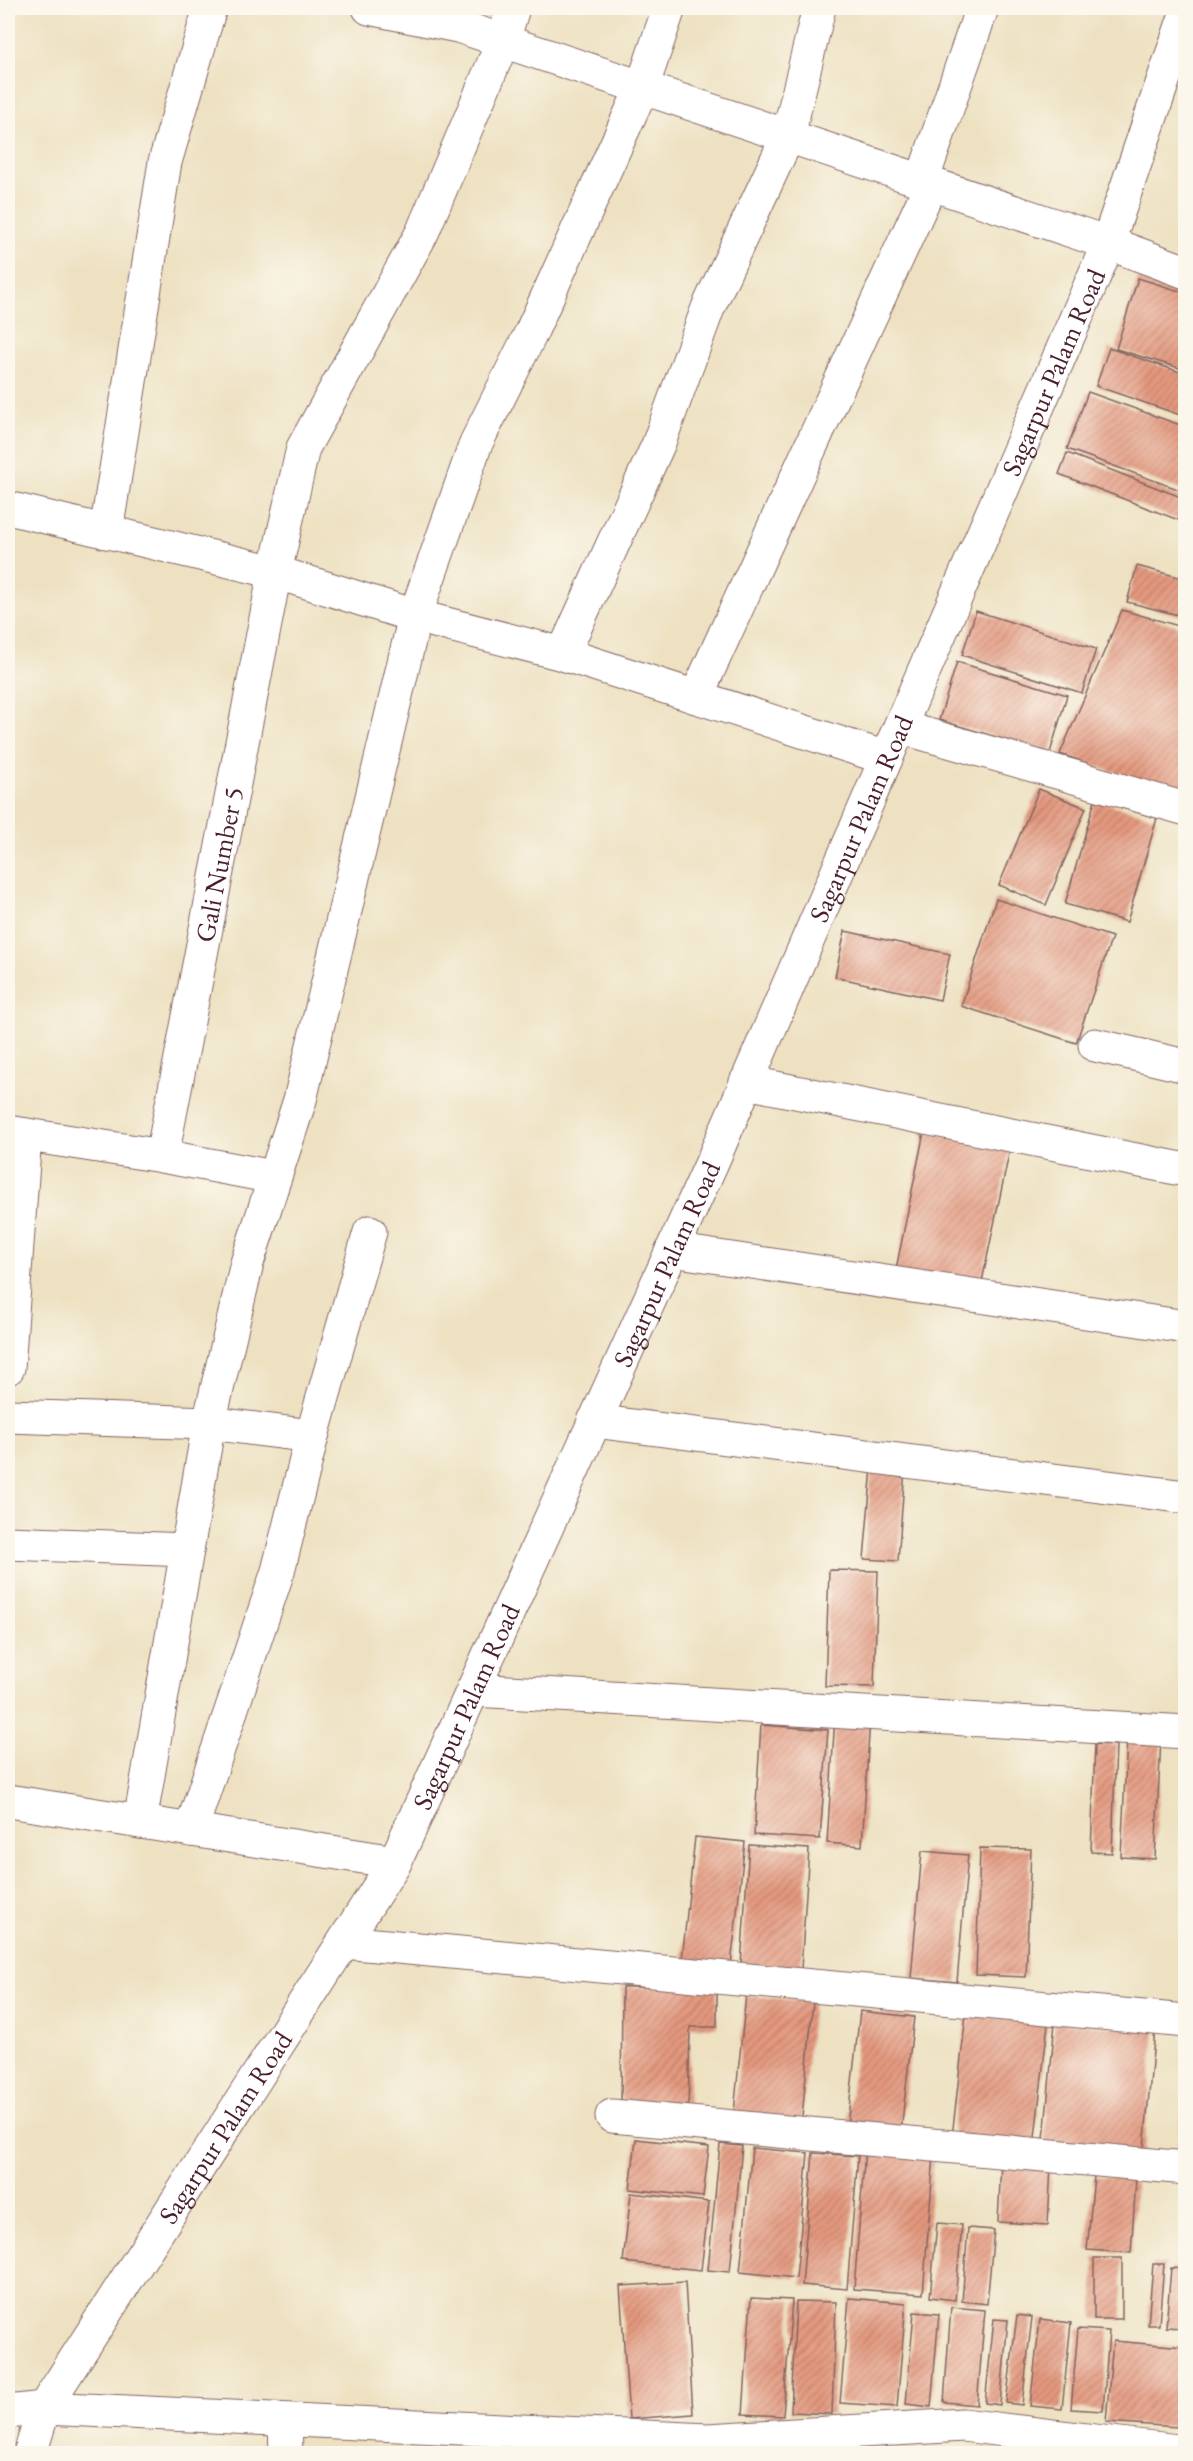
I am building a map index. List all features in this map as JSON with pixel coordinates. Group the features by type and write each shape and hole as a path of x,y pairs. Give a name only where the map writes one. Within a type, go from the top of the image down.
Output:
{"street":[{"path":"106,532 165,162 210,8"},
{"path":"369,8 458,26 1108,243 1185,272"},
{"name":"Gali Number 5","path":"162,1156 275,572 303,448 422,233 502,41 513,8"},
{"path":"140,1822 209,1423 247,1263 300,1100 415,616 476,443 530,335 642,88 669,8"},
{"path":"563,654 658,445 708,308 788,136 819,8"},
{"path":"696,697 926,182 982,8"},
{"name":"Sagarpur Palam Road","path":"30,2454 44,2408 395,1862 746,1082 1108,243 1185,14"},
{"path":"8,508 275,572 415,616 563,654 886,758"},
{"path":"900,727 1185,808"},
{"path":"1095,1045 1185,1066"},
{"path":"746,1082 1185,1170"},
{"path":"8,1368 16,1134 162,1156 274,1178"},
{"path":"191,1830 278,1571 312,1436 369,1232"},
{"path":"672,1250 1185,1327"},
{"path":"8,1416 209,1423 312,1436"},
{"path":"594,1421 1185,1497"},
{"path":"8,1543 187,1550"},
{"path":"472,1690 1185,1732"},
{"path":"8,1801 395,1862"},
{"path":"344,1942 1185,2021"},
{"path":"612,2116 1185,2168"},
{"path":"8,2412 44,2408 285,2420 637,2445 708,2440 754,2446 963,2425 1007,2442 1185,2452"},
{"path":"285,2420 286,2454"}],"building":[{"path":"1138,278 1186,293 1186,370 1116,349"},
{"path":"1109,348 1186,374 1186,417 1096,386"},
{"path":"1088,392 1186,427 1186,492 1067,449"},
{"path":"1067,453 1186,499 1186,523 1059,474"},
{"path":"1137,566 1186,579 1186,617 1127,602"},
{"path":"1122,610 1186,628 1186,778 1179,794 1060,754"},
{"path":"976,611 1096,649 1082,693 962,655"},
{"path":"957,662 1067,695 1050,753 939,720"},
{"path":"1039,789 1086,808 1046,905 999,885"},
{"path":"1095,800 1157,818 1127,922 1065,904"},
{"path":"996,899 1112,937 1076,1043 961,1006"},
{"path":"845,931 950,954 940,1000 835,977"},
{"path":"924,1132 1010,1149 980,1291 895,1274"},
{"path":"872,1467 905,1469 898,1561 864,1559"},
{"path":"829,1570 878,1571 874,1687 825,1686"},
{"path":"835,1716 870,1718 862,1846 827,1843"},
{"path":"761,1725 828,1730 820,1839 754,1835"},
{"path":"1127,1738 1161,1739 1155,1859 1121,1857"},
{"path":"1095,1744 1116,1745 1112,1853 1091,1852"},
{"path":"695,1837 745,1842 731,1965 682,1960"},
{"path":"749,1845 809,1849 801,1969 741,1965"},
{"path":"980,1848 1031,1849 1026,1977 976,1975"},
{"path":"922,1851 968,1855 957,1982 911,1978"},
{"path":"622,1987 717,1987 717,2027 690,2027 688,2112 621,2112"},
{"path":"746,1995 813,2002 801,2128 733,2122"},
{"path":"860,2011 914,2017 901,2131 847,2126"},
{"path":"966,2014 1048,2024 1034,2146 952,2137"},
{"path":"1055,2022 1155,2030 1143,2158 1043,2149"},
{"path":"1184,2091 1186,2091 1186,2151 1178,2150"},
{"path":"636,2139 709,2147 703,2197 630,2189"},
{"path":"720,2144 742,2146 730,2272 708,2270"},
{"path":"752,2148 808,2153 796,2278 740,2272"},
{"path":"865,2150 934,2155 923,2294 854,2289"},
{"path":"813,2153 858,2156 847,2289 802,2285"},
{"path":"1001,2162 1051,2165 1048,2225 998,2222"},
{"path":"1094,2176 1136,2179 1131,2253 1087,2250"},
{"path":"631,2193 709,2202 701,2270 623,2262"},
{"path":"937,2223 962,2225 955,2300 930,2297"},
{"path":"968,2228 994,2230 987,2304 962,2301"},
{"path":"1094,2258 1122,2258 1122,2319 1094,2319"},
{"path":"1153,2264 1164,2264 1159,2325 1148,2325"},
{"path":"1171,2268 1186,2269 1181,2328 1166,2327"},
{"path":"685,2282 693,2414 629,2419 620,2286"},
{"path":"751,2298 792,2300 783,2416 743,2414"},
{"path":"849,2298 906,2303 897,2407 840,2403"},
{"path":"796,2301 836,2302 832,2414 791,2412"},
{"path":"951,2307 985,2310 977,2405 944,2402"},
{"path":"914,2312 939,2314 931,2407 906,2404"},
{"path":"1017,2315 1032,2317 1022,2405 1006,2403"},
{"path":"994,2319 1008,2320 1000,2405 985,2403"},
{"path":"1040,2319 1071,2323 1062,2409 1030,2406"},
{"path":"1078,2329 1109,2331 1103,2411 1071,2409"},
{"path":"1113,2341 1184,2347 1177,2427 1106,2422"}]}
